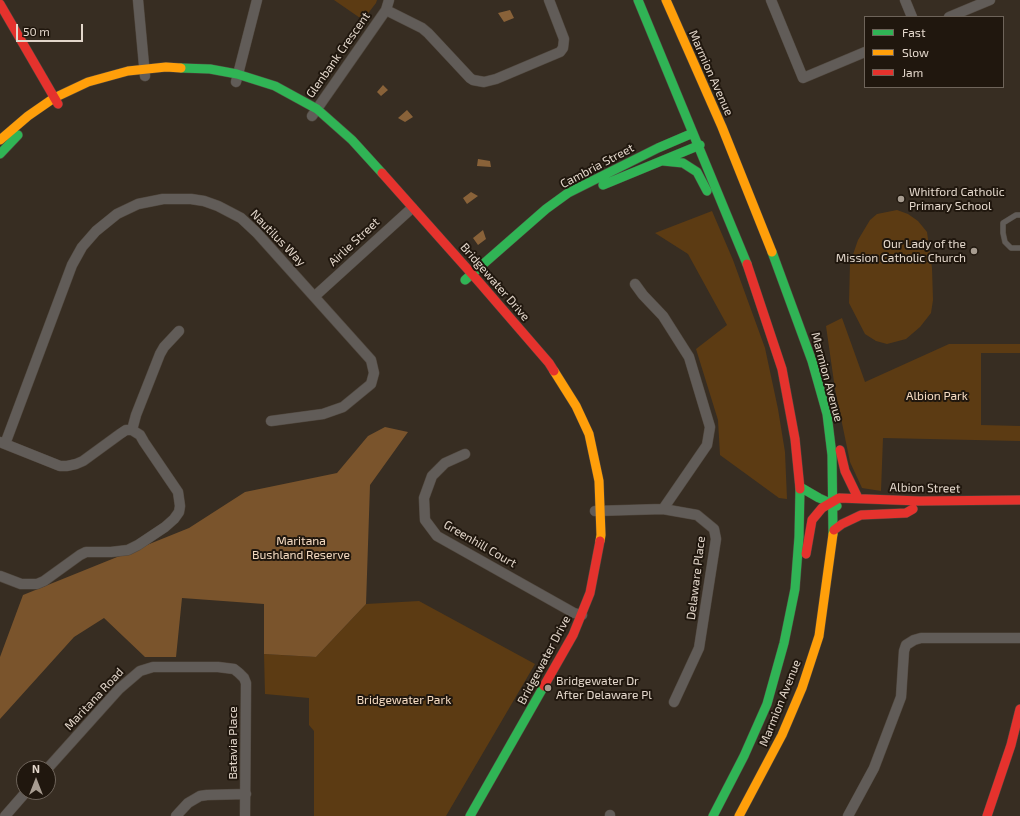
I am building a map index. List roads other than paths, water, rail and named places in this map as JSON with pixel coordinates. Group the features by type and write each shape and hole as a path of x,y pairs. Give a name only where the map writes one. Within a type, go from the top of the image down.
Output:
{"main road":[{"name":"Marmion Avenue","path":"638,0 747,263 782,369 795,439 800,487 799,537 795,589 784,643 767,704 744,756 712,816"},
{"name":"Marmion Avenue","path":"666,0 736,163 782,277 806,343 826,414 832,455 834,530 819,636 804,680 782,735 739,816"},
{"path":"0,4 52,103"},
{"path":"0,20 52,103"},
{"path":"675,21 683,54 710,118"},
{"name":"Bridgewater Drive","path":"0,140 13,128 88,82 128,71 145,72 166,67 210,68 236,78 274,86 352,140 409,211 469,277 479,282 548,376 566,403 577,425 587,459 597,511 592,534 589,562 573,635 470,816"},
{"name":"Bridgewater Drive","path":"0,154 52,103"},
{"name":"Cambria Street","path":"469,277 546,209 568,193 627,163 693,133"},
{"path":"716,141 722,144 736,163"},
{"name":"Cambria Street","path":"576,199 598,186 663,161 699,145"},
{"path":"663,161 683,163 697,172 712,202"},
{"path":"726,238 739,245"},
{"path":"826,414 835,420 845,471 858,498"},
{"name":"Albion Street","path":"800,487 840,507 913,509 1020,508"},
{"name":"Albion Street","path":"833,503 842,497 920,501 1020,500"},
{"path":"795,589 803,583 807,542 812,520 822,508 833,503"},
{"path":"834,530 842,524 861,515 906,513 913,509"},
{"name":"Bridgewater Drive","path":"460,816 578,614"},
{"path":"987,816 1011,745 1020,709"},
{"path":"996,816 1020,742"}],"street":[{"path":"138,0 145,72"},
{"path":"236,78 257,0"},
{"name":"Glenbank Crescent","path":"314,113 387,5 422,28 470,78 484,82 496,79 560,52 563,48 564,39 549,0"},
{"path":"771,0 803,78 864,52"},
{"path":"905,0 912,16"},
{"path":"951,16 990,0"},
{"name":"Nautilus Way","path":"3,443 77,256 89,238 96,231 124,210 149,201 163,199 191,199 218,206 230,211 250,225 371,360 374,378 371,384 343,407 324,414 271,421"},
{"name":"Airlie Street","path":"315,296 409,211"},
{"path":"635,284 643,295 663,316 689,357 710,427 707,445 663,509"},
{"path":"132,430 136,415 160,354 179,331"},
{"path":"0,576 21,584 37,584 44,581 80,555 95,552 120,552 138,545 165,527 174,519 179,512 180,506 178,492 140,435 132,430 126,430 83,461 67,466 60,466 3,443"},
{"name":"Greenhill Court","path":"465,454 445,463 432,476 424,498 425,520 437,536 578,614"},
{"name":"Delaware Place","path":"597,511 663,509 697,515 714,530 716,539 699,648 674,702"},
{"path":"848,816 874,768 901,697 904,651 906,645 921,638 1020,638"},
{"name":"Maritana Road","path":"55,760 119,688 140,671 153,667 218,667 234,669 239,673"},
{"name":"Batavia Place","path":"239,673 244,678 246,683 246,816"},
{"path":"176,816 188,803 200,796 246,794"},
{"path":"5,816 19,800"}],"lane":[{"path":"1020,215 1016,215 1003,223 1003,233 1005,242 1011,248 1020,248"}],"place":[{"name":"Whitford Catholic Primary School","path":"901,199"},
{"name":"Our Lady of the Mission Catholic Church","path":"974,251"},
{"name":"Bridgewater Dr After Delaware Pl","path":"548,688"}],"park label":[{"name":"Albion Park","path":"937,396"},
{"name":"Maritana Bushland Reserve","path":"301,548"},
{"name":"Bridgewater Park","path":"404,700"}]}
